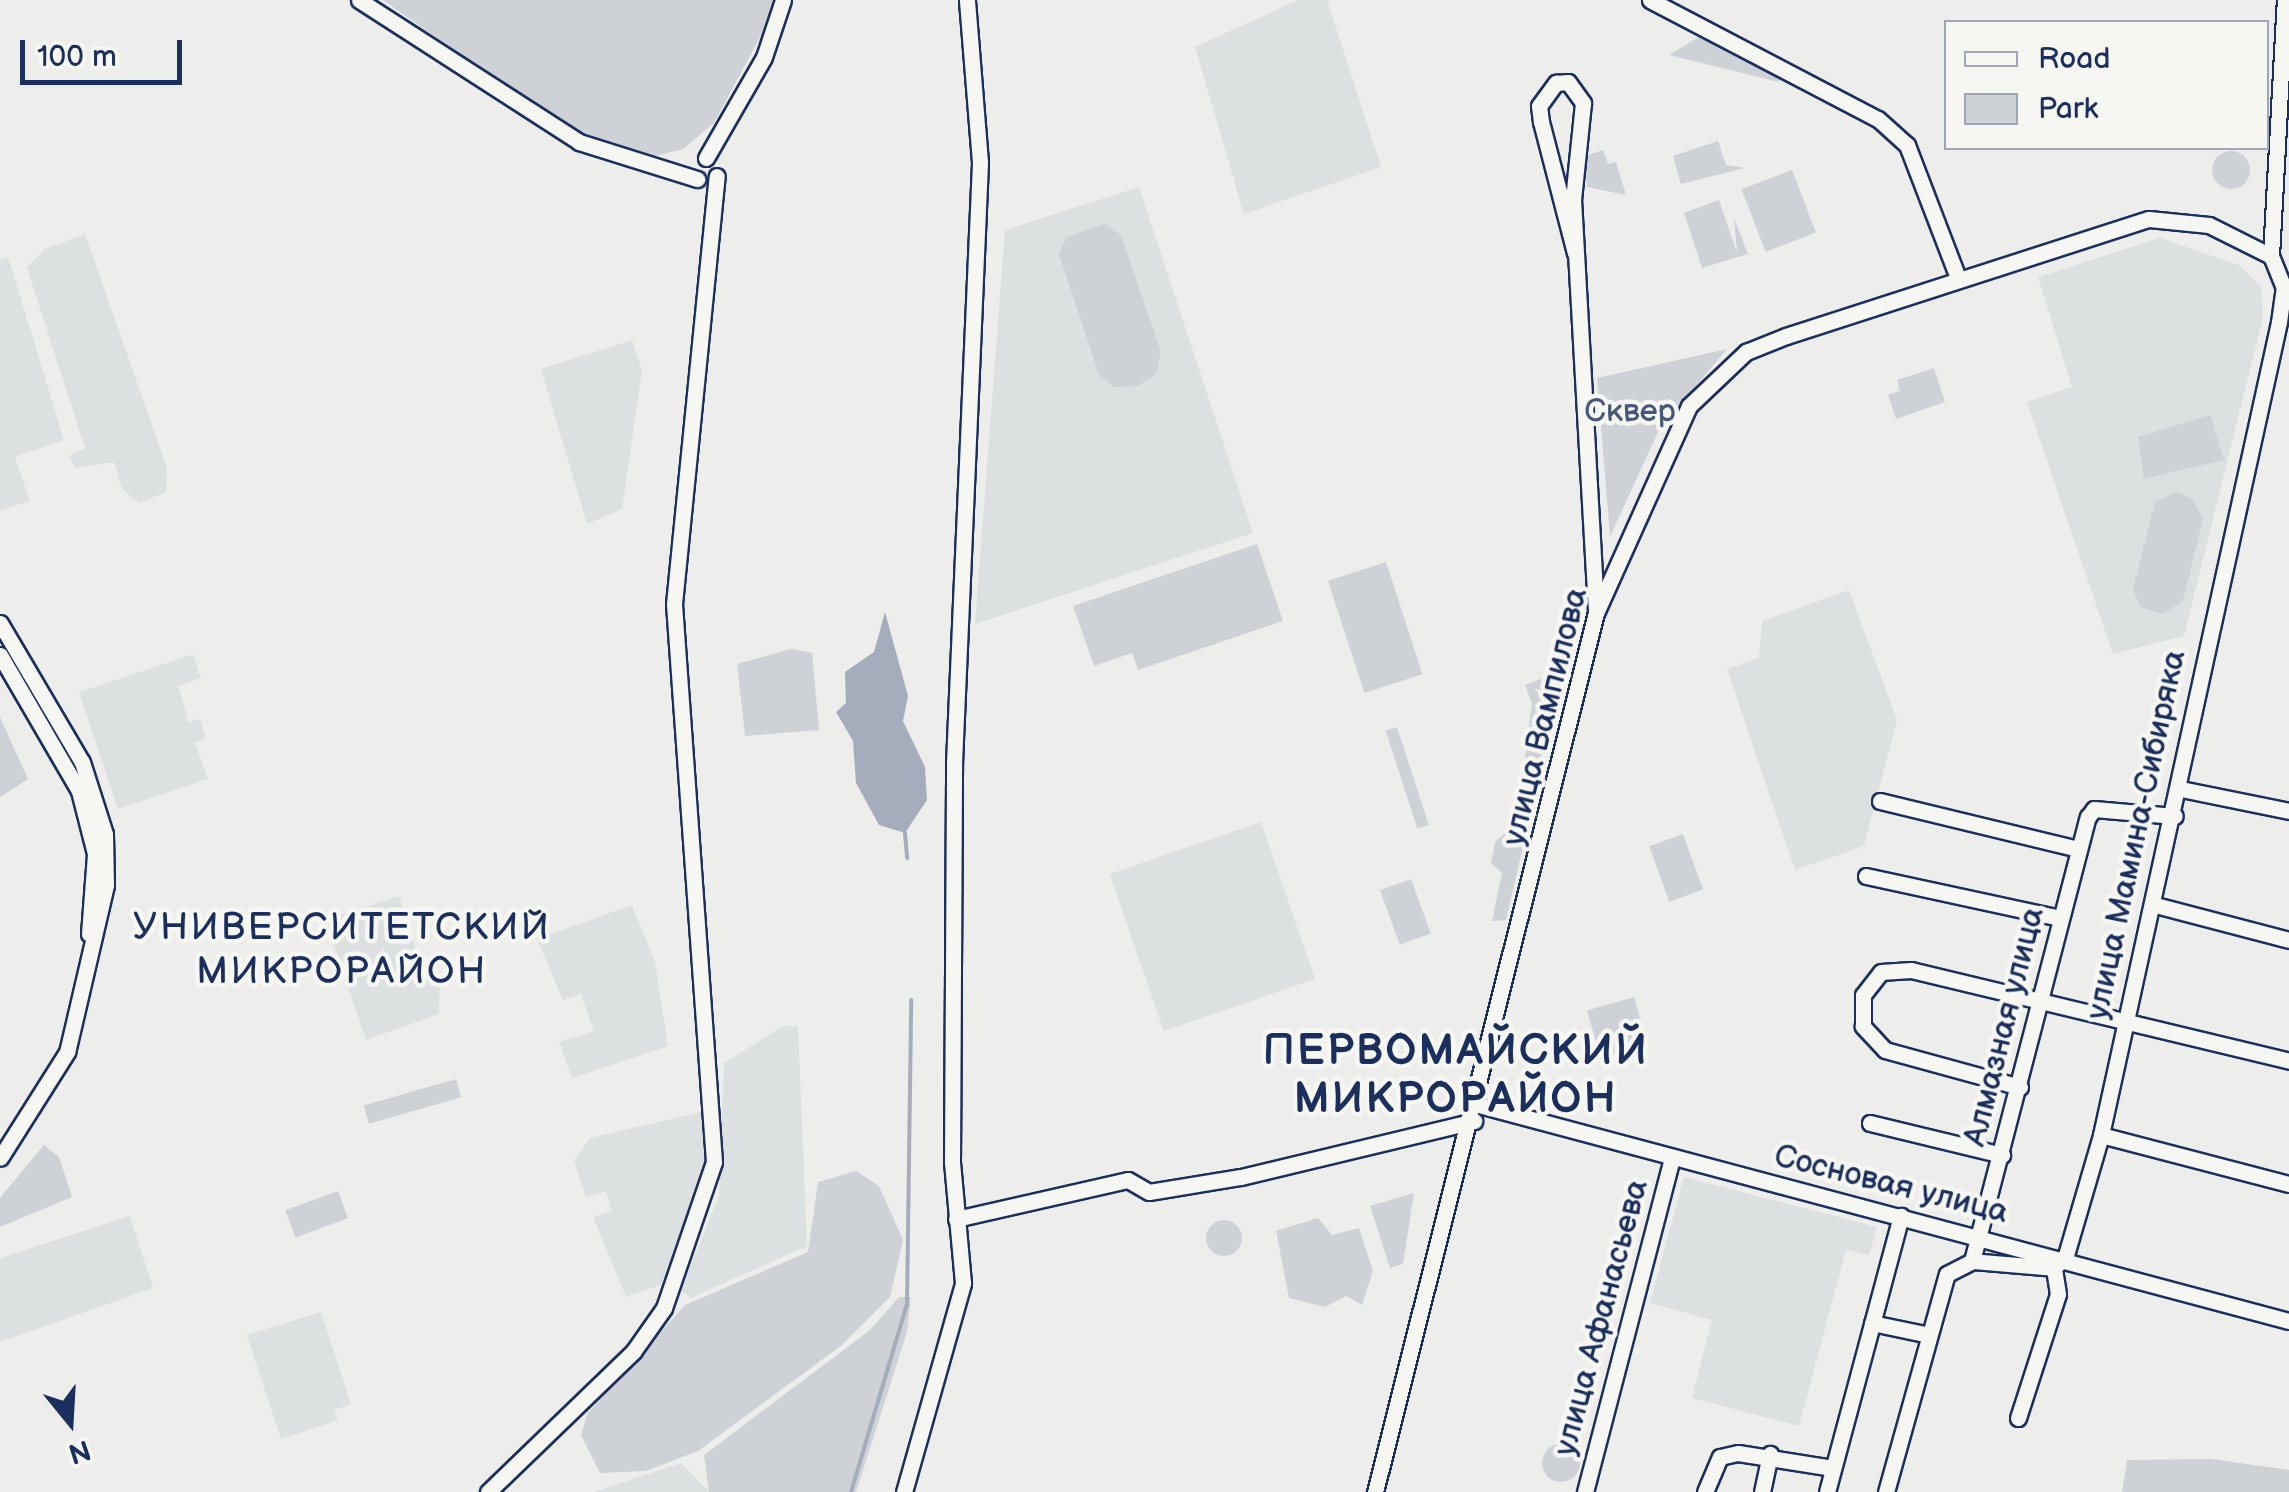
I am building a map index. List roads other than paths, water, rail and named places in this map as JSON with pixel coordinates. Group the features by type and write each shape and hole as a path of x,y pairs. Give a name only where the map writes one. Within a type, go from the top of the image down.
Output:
{"street":[{"path":"359,0 578,142 676,167 710,166"},
{"path":"698,180 710,166 723,129 764,57 783,0"},
{"path":"904,1492 960,1294 956,1220 954,763 980,212 967,0"},
{"path":"1650,0 1796,68 1878,119 1907,145 1958,278"},
{"name":"улица Мамина-Сибиряка","path":"2054,1268 2066,1255 2101,1135 2181,789 2196,681 2279,322 2284,288 2271,256 2285,0"},
{"path":"1575,253 1540,106 1545,92 1568,82 1583,104 1575,253 1596,612"},
{"path":"488,1492 632,1352 664,1308 714,1162 674,604 718,211 710,166"},
{"path":"676,167 698,180 718,211"},
{"name":"улица Вампилова","path":"1375,1492 1476,1113 1596,612 1669,438 1715,375 1786,336 2149,219 2209,225 2271,256"},
{"path":"2271,256 2289,254"},
{"path":"1592,536 1604,553 1624,547"},
{"path":"0,623 70,734 105,834 102,920 61,1066 0,1158"},
{"path":"0,655 61,749 95,854 81,992"},
{"path":"2181,789 2289,811"},
{"path":"1880,801 2078,849"},
{"name":"Алмазная улица","path":"1886,1492 1947,1274 1972,1261 1981,1236 2020,1086 2036,1004 2078,849 2094,809 2175,816"},
{"path":"1866,876 2060,918"},
{"path":"2155,905 2289,940"},
{"path":"2020,1086 1885,1050 1863,1026 1863,995 1881,972 1911,970 2036,1004 2128,1020 2289,1062"},
{"path":"956,1220 1128,1180 1149,1192 1240,1177 1476,1113"},
{"name":"Сосновая улица","path":"1476,1113 2066,1255 2289,1320"},
{"path":"1870,1124 2002,1155"},
{"path":"2101,1135 2289,1184"},
{"name":"улица Афанасьева","path":"1585,1492 1672,1159"},
{"path":"1827,1492 1901,1216"},
{"path":"1972,1261 2054,1268 2058,1294 2018,1418"},
{"path":"1872,1323 1928,1335"},
{"path":"1705,1492 1720,1457 1770,1454 1834,1468"},
{"path":"1762,1492 1770,1454"}],"water":[{"path":"885,612 908,696 903,721 925,767 927,800 905,833 879,825 856,783 853,741 836,712 846,703 845,672 874,652"}],"waterway":[{"path":"905,833 907,858"},
{"path":"851,1492 907,1304 911,1000"}],"district":[{"name":"УНИВЕРСИТЕТСКИЙ МИКРОРАЙОН","path":"342,950"},
{"name":"ПЕРВОМАЙСКИЙ МИКРОРАЙОН","path":"1456,1076"}],"park label":[{"name":"Сквер","path":"1630,412"}]}
